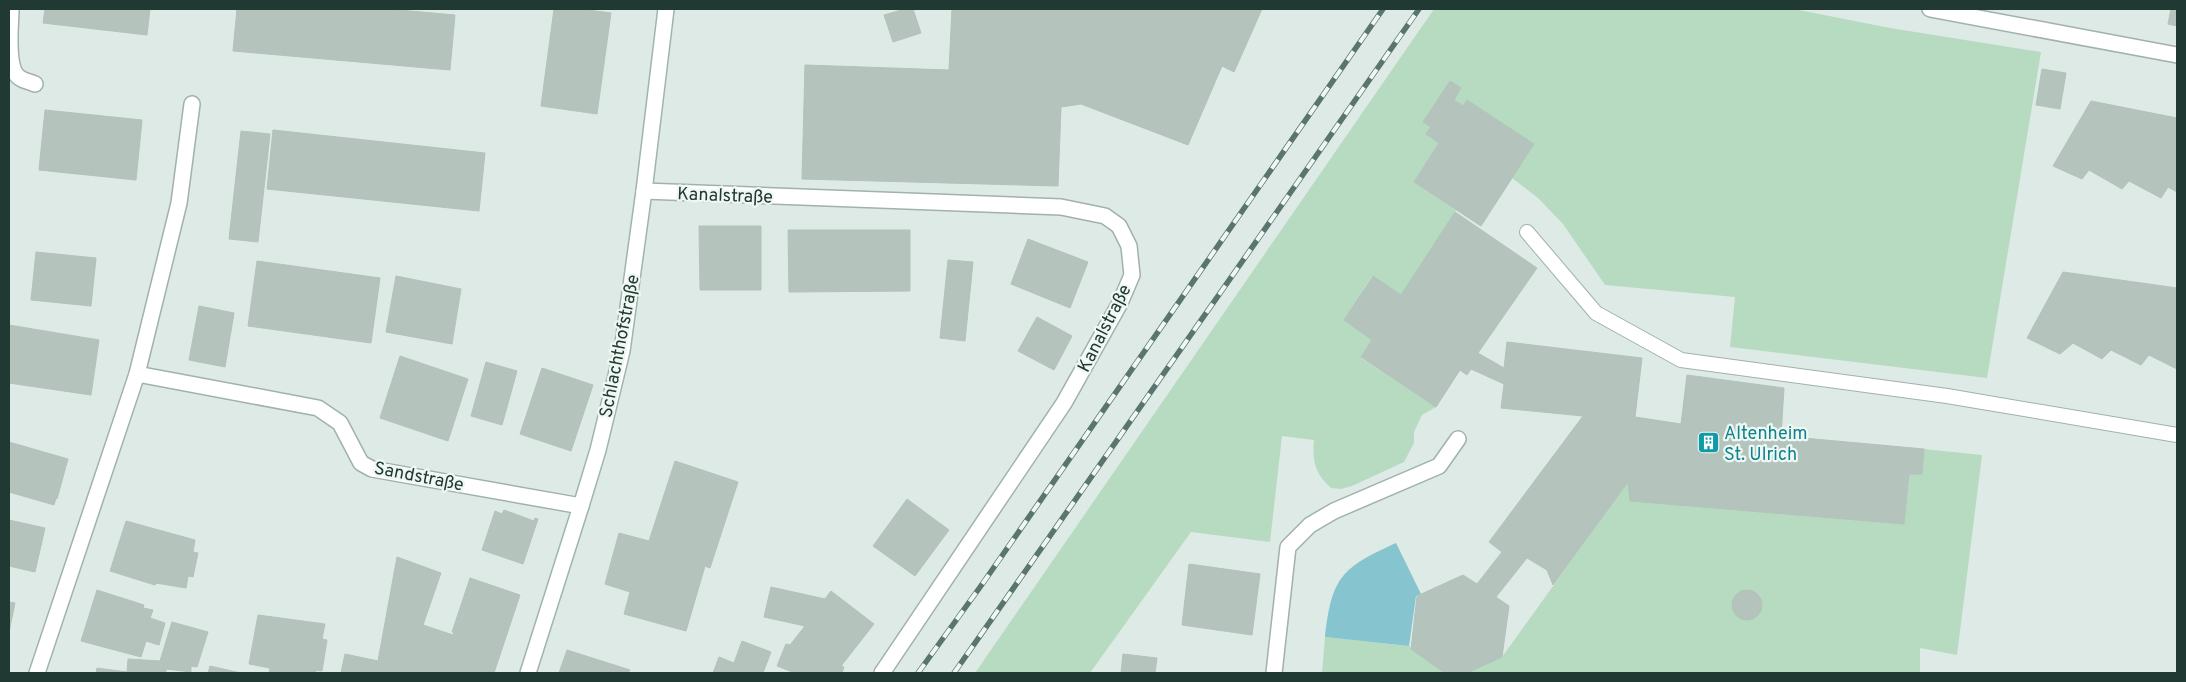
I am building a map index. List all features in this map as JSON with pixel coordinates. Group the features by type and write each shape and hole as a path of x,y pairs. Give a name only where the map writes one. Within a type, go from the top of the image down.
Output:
{"street":[{"path":"11,9 11,60 13,70 20,78 35,84"},
{"name":"Schlachthofstraße","path":"528,673 598,450 622,351 666,9"},
{"path":"1930,9 2177,55"},
{"path":"37,673 137,374 179,203 192,104"},
{"name":"Kanalstraße","path":"644,191 1061,207 1105,216 1119,226 1129,246 1132,275 1116,311 1064,403 882,673"},
{"name":"Sandstraße","path":"137,374 318,408 340,423 354,453 361,463 372,469 581,506"},
{"path":"1274,673 1288,547 1310,526 1334,511 1439,466 1458,439"}],"lane":[{"path":"1527,232 1596,314 1681,360 1947,396 2177,435"}],"green space":[{"path":"1434,9 1794,9 1890,28 2041,52 1987,378 1730,347 1735,297 1605,285 1563,224 1538,198 1512,178 1534,144 1467,101 1463,106 1454,100 1461,88 1450,82 1424,122 1431,127 1439,143 1414,182 1456,210 1401,295 1372,276 1344,320 1372,340 1361,358 1436,407 1422,415 1414,432 1414,443 1404,462 1352,486 1341,489 1331,488 1321,478 1316,467 1314,461 1314,440 1282,436 1270,542 1191,532 1090,673 975,673"},
{"path":"1924,449 1982,455 1957,655 1920,648 1920,673 1467,673 1502,657 1628,482 1630,501 1904,524 1909,474 1922,474"},
{"path":"1325,637 1409,646 1445,673 1322,673"}],"water":[{"path":"1396,543 1421,594 1416,596 1409,646 1325,637 1331,601 1342,577 1363,560"}],"building":[{"path":"45,9 150,9 147,35 43,23"},
{"path":"237,9 388,9 455,15 450,70 233,51"},
{"path":"554,9 580,9 611,13 597,114 541,106"},
{"path":"905,9 913,9 921,33 893,42 884,15"},
{"path":"952,9 1262,9 1234,72 1222,66 1188,145 1081,104 1061,107 1058,186 802,179 805,65 949,70"},
{"path":"2171,9 2177,9 2177,26 2168,24"},
{"path":"2042,69 2066,73 2060,109 2036,105"},
{"path":"1450,81 1461,88 1454,100 1463,106 1467,100 1534,144 1481,226 1414,182 1439,143 1426,134 1431,127 1423,122"},
{"path":"2091,101 2177,118 2177,192 2168,187 2161,198 2129,181 2122,189 2089,170 2082,179 2053,166"},
{"path":"45,110 142,120 136,180 39,170"},
{"path":"273,130 485,153 479,211 267,189"},
{"path":"241,131 270,134 258,242 229,239"},
{"name":"Altenheim St. Ulrich","path":"1455,212 1537,268 1478,353 1504,368 1507,342 1642,358 1635,417 1681,424 1687,375 1784,388 1781,436 1924,449 1922,474 1909,474 1904,524 1630,501 1628,482 1553,585 1547,570 1527,558 1496,597 1509,606 1502,657 1467,673 1445,673 1411,649 1417,596 1463,575 1477,584 1502,552 1489,542 1583,416 1501,408 1504,384 1471,369 1467,375 1460,370 1436,407 1361,357 1372,340 1344,320 1373,276 1401,295"},
{"path":"699,226 761,226 761,290 700,290"},
{"path":"788,230 910,230 910,291 789,292"},
{"path":"1028,239 1088,262 1070,308 1011,284"},
{"path":"36,252 96,258 91,306 31,300"},
{"path":"948,260 973,262 965,341 940,338"},
{"path":"257,261 380,278 371,343 248,326"},
{"path":"2063,272 2177,288 2177,369 2149,355 2141,365 2111,350 2102,359 2073,343 2060,354 2027,338"},
{"path":"396,276 461,289 452,344 386,332"},
{"path":"199,306 234,313 225,367 189,360"},
{"path":"1037,317 1072,336 1054,370 1018,351"},
{"path":"9,325 99,340 91,395 9,383"},
{"path":"400,356 468,379 448,441 380,418"},
{"path":"486,362 517,371 502,425 471,416"},
{"path":"542,368 593,385 571,451 520,434"},
{"path":"9,442 68,459 54,505 9,492"},
{"path":"675,461 738,482 710,568 705,566 686,631 624,614 630,592 605,584 619,533 649,541"},
{"path":"907,499 949,530 915,576 873,546"},
{"path":"504,510 534,521 535,518 538,519 523,564 482,550 495,511 502,514"},
{"path":"9,520 45,528 35,572 9,566"},
{"path":"126,521 195,540 193,552 198,553 193,577 188,576 186,588 156,583 155,585 110,571"},
{"path":"397,557 441,573 423,625 453,635 454,633 452,632 470,578 520,595 494,673 341,673 345,654 378,661"},
{"path":"1189,564 1260,574 1252,635 1182,625"},
{"path":"771,587 825,599 831,591 874,624 841,666 844,667 842,673 795,673 777,666 786,644 790,645 805,626 764,617"},
{"path":"97,590 144,605 143,608 153,610 150,618 165,623 159,645 146,641 141,657 81,641"},
{"path":"1747,590 1753,591 1761,599 1761,611 1753,619 1747,620 1741,619 1733,611 1732,605 1733,599 1741,591"},
{"path":"9,602 15,603 9,632"},
{"path":"258,615 325,624 322,639 327,640 322,671 316,670 316,673 269,673 270,668 249,664"},
{"path":"172,622 208,632 197,667 191,666 191,672 166,669 166,673 96,673 97,668 127,672 128,659 160,661"},
{"path":"742,641 771,652 763,673 713,673 719,657 734,663"},
{"path":"567,650 630,670 628,673 559,673"},
{"path":"1123,654 1157,658 1155,673 1121,673"},
{"path":"210,666 241,673 208,673"}],"railway":[{"path":"918,673 983,583 1383,9"},
{"path":"954,673 1419,9"}],"place":[{"name":"Altenheim St. Ulrich","path":"1708,443"}]}
